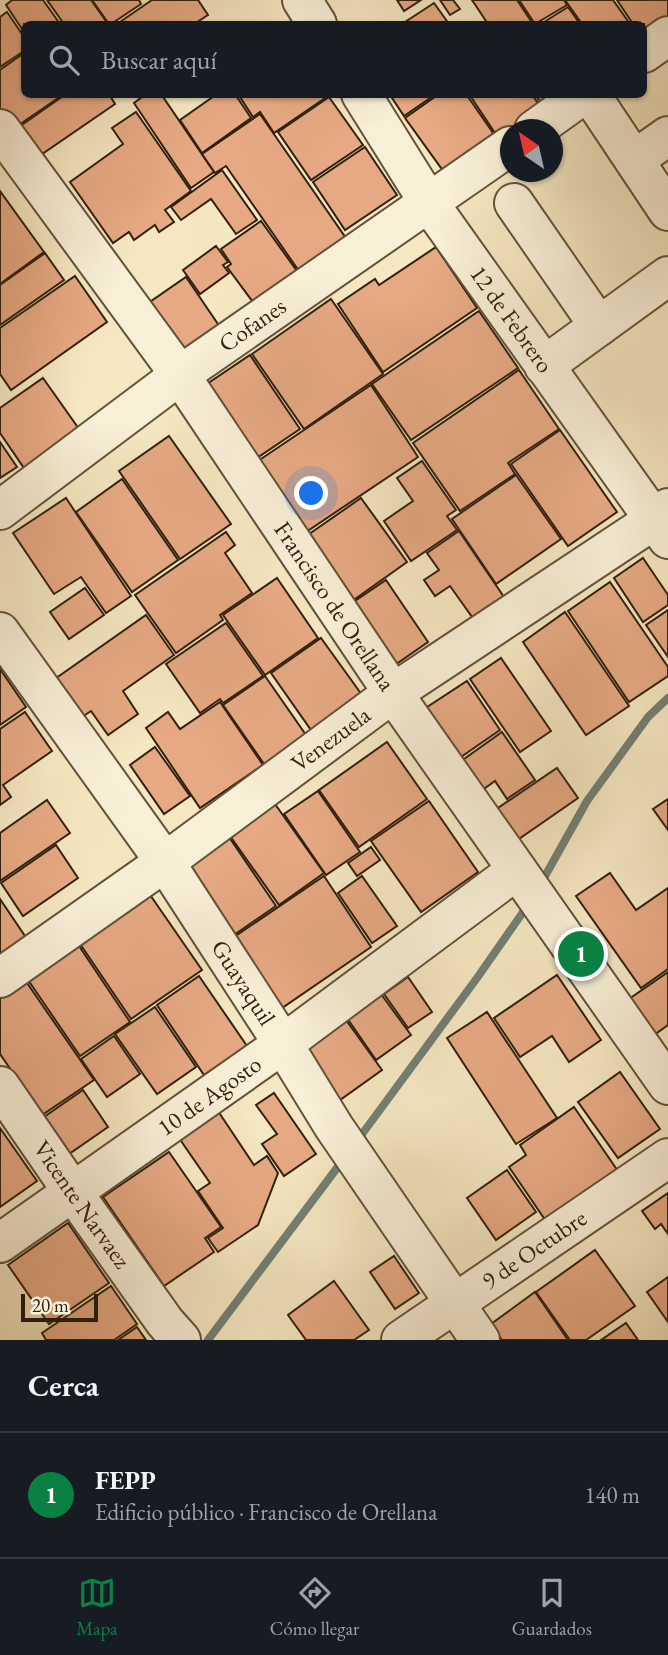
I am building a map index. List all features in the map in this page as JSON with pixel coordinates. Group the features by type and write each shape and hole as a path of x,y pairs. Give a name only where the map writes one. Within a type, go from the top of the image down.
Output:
{"street":[{"path":"302,0 315,21"},
{"path":"647,50 668,36"},
{"name":"12 de Febrero","path":"363,98 429,203 544,366 663,522"},
{"path":"549,119 578,98"},
{"path":"593,98 668,211"},
{"name":"Francisco de Orellana","path":"0,129 180,375 393,693 668,1085"},
{"path":"634,160 668,136"},
{"name":"Cofanes","path":"0,510 180,375 500,153"},
{"path":"514,203 600,326"},
{"path":"544,366 668,276"},
{"name":"Venezuela","path":"0,978 165,862 393,693 663,522"},
{"name":"Guayaquil","path":"0,632 165,862 334,1127 480,1340"},
{"name":"10 de Agosto","path":"0,1242 283,1044 517,870"},
{"name":"Vicente Narvaez","path":"0,1086 173,1331"},
{"name":"9 de Octubre","path":"401,1340 668,1158"}],"building":[{"path":"12,0 43,0 58,21 21,21 21,28 6,5"},
{"path":"47,0 91,0 106,21 62,21"},
{"path":"92,0 139,0 141,4 116,21 107,21"},
{"path":"152,0 198,0 208,15 199,21 121,21"},
{"path":"397,0 421,0 404,11"},
{"path":"440,0 453,0 460,9 450,15"},
{"path":"472,0 517,0 531,21 486,21"},
{"path":"519,0 564,0 567,5 540,21 533,21"},
{"path":"565,0 613,0 628,21 580,21"},
{"path":"617,0 668,0 668,27 647,38 647,21 631,21"},
{"path":"434,3 447,21 407,21"},
{"path":"568,7 578,21 546,21"},
{"path":"7,12 21,33 21,53 0,67 0,17"},
{"path":"21,55 21,98 58,98 10,131 0,116 0,70"},
{"path":"60,98 111,98 115,104 29,163 9,134"},
{"path":"141,98 164,98 214,172 191,188 134,103"},
{"path":"211,98 238,98 251,118 202,153 180,120"},
{"path":"241,98 325,98 274,133 260,112 253,117"},
{"path":"330,98 363,145 311,180 278,132"},
{"path":"392,98 430,98 404,116"},
{"path":"433,98 469,98 500,143 449,179 405,118"},
{"path":"472,98 534,98 542,110 529,119 500,119 500,138"},
{"path":"538,98 562,98 545,110"},
{"path":"136,112 191,191 165,210 174,222 159,232 155,225 134,240 129,232 113,243 70,182 123,144 112,128"},
{"path":"260,114 348,241 301,274 226,166 215,173 202,154"},
{"path":"365,147 397,195 345,230 313,182"},
{"path":"222,170 257,220 236,234 211,199 181,220 171,207"},
{"path":"0,191 44,252 0,284"},
{"path":"261,221 302,278 258,309 227,267 231,264 221,249"},
{"path":"216,246 228,262 223,265 229,273 200,294 183,270"},
{"path":"436,247 477,308 383,372 338,304 375,279 379,285"},
{"path":"45,253 64,280 0,325 0,285"},
{"path":"75,276 107,322 11,390 0,374 0,328"},
{"path":"186,277 222,330 180,359 144,306"},
{"path":"331,299 383,374 304,429 252,354"},
{"path":"479,311 518,368 411,440 372,384"},
{"path":"250,355 300,429 248,464 198,390"},
{"path":"519,370 559,429 508,463 515,474 460,511 413,443"},
{"path":"43,378 79,429 24,468 0,433 0,408"},
{"path":"371,385 418,457 303,534 255,463"},
{"path":"560,430 617,512 568,546 511,464"},
{"path":"169,436 231,524 180,559 119,471"},
{"path":"0,442 17,467 0,478"},
{"path":"422,461 456,510 447,516 457,530 411,561 384,521 413,501 397,478"},
{"path":"516,475 561,539 496,584 452,519"},
{"path":"122,479 178,560 132,592 76,512"},
{"path":"66,498 131,596 106,613 81,577 54,594 13,533"},
{"path":"361,498 407,562 348,604 302,539"},
{"path":"459,531 506,600 475,621 450,586 435,596 424,580 439,570 427,553"},
{"path":"226,532 235,545 225,553 252,593 220,615 223,620 176,653 135,595"},
{"path":"643,558 668,595 668,605 643,622 614,578"},
{"path":"277,578 318,638 265,675 223,615"},
{"path":"386,580 428,642 392,667 349,605"},
{"path":"610,582 668,667 668,676 629,702 568,611"},
{"path":"85,588 104,615 69,639 50,612"},
{"path":"668,610 668,657 646,625"},
{"path":"565,612 629,706 586,735 523,642"},
{"path":"146,615 174,655 123,691 138,714 108,735 91,711 79,719 52,681"},
{"path":"226,623 263,676 223,703 220,699 200,713 166,664"},
{"path":"321,638 362,695 311,730 271,673"},
{"path":"501,658 551,731 520,752 470,679"},
{"path":"0,669 26,707 0,725"},
{"path":"265,676 306,735 264,764 223,705"},
{"path":"467,681 500,730 455,761 421,711"},
{"path":"220,702 263,765 200,808 146,728 168,712 180,729"},
{"path":"25,712 52,751 3,785 11,797 0,805 0,729"},
{"path":"502,732 535,780 507,799 495,781 478,793 457,764"},
{"path":"387,742 427,799 359,847 319,790"},
{"path":"155,747 190,796 164,814 130,765"},
{"path":"557,768 578,798 513,843 492,812"},
{"path":"318,791 360,852 326,875 284,814"},
{"path":"668,799 668,830 653,809"},
{"path":"47,800 70,833 0,881 0,833"},
{"path":"429,801 478,872 421,912 371,841"},
{"path":"275,804 324,873 279,905 230,836"},
{"path":"229,837 276,906 234,935 187,865"},
{"path":"56,845 78,878 23,916 1,883"},
{"path":"371,847 380,860 357,876 348,863"},
{"path":"610,873 636,910 668,888 668,969 641,988 576,896"},
{"path":"324,876 371,947 282,1008 234,937"},
{"path":"362,876 397,926 372,943 338,893"},
{"path":"146,889 202,970 131,1019 76,938"},
{"path":"0,899 27,939 0,957"},
{"path":"77,943 130,1022 80,1056 26,977"},
{"path":"668,972 668,1025 654,1035 629,999"},
{"path":"557,975 601,1040 569,1062 552,1036 520,1057 494,1018"},
{"path":"199,976 247,1046 204,1075 157,1005"},
{"path":"408,977 432,1012 408,1028 384,994"},
{"path":"25,980 94,1080 42,1115 0,1054 0,997"},
{"path":"381,994 411,1035 376,1060 347,1018"},
{"path":"155,1007 196,1067 157,1094 115,1034"},
{"path":"487,1012 557,1118 516,1144 447,1038"},
{"path":"346,1020 382,1070 340,1100 304,1049"},
{"path":"114,1036 140,1074 107,1097 81,1059"},
{"path":"620,1072 660,1129 618,1158 578,1102"},
{"path":"83,1090 108,1127 69,1154 44,1117"},
{"path":"274,1093 316,1154 284,1176 262,1144 277,1134 256,1105"},
{"path":"574,1107 622,1177 550,1227 509,1167 526,1155 520,1145"},
{"path":"218,1111 254,1165 267,1156 278,1173 258,1225 218,1252 208,1238 223,1228 198,1191 210,1183 179,1138"},
{"path":"0,1128 37,1181 0,1207"},
{"path":"169,1152 221,1227 205,1238 214,1252 164,1286 103,1197"},
{"path":"507,1170 536,1212 496,1240 467,1198"},
{"path":"668,1193 668,1234 661,1224 655,1229 642,1211"},
{"path":"68,1223 109,1283 49,1324 8,1265"},
{"path":"595,1250 635,1306 586,1340 570,1340 536,1292"},
{"path":"394,1256 419,1293 395,1309 370,1272"},
{"path":"668,1277 668,1322 647,1292"},
{"path":"334,1281 369,1330 354,1340 306,1340 288,1315"},
{"path":"111,1286 137,1324 114,1340 46,1340 42,1333"},
{"path":"535,1292 568,1340 502,1340 491,1324"},
{"path":"626,1323 638,1340 601,1340"},
{"path":"137,1327 146,1340 118,1340"}],"waterway":[{"path":"540,885 587,801 648,717 668,698"},
{"path":"357,1141 528,905"},
{"path":"208,1340 343,1160"}],"place":[{"name":"FEPP","path":"581,954"}]}
